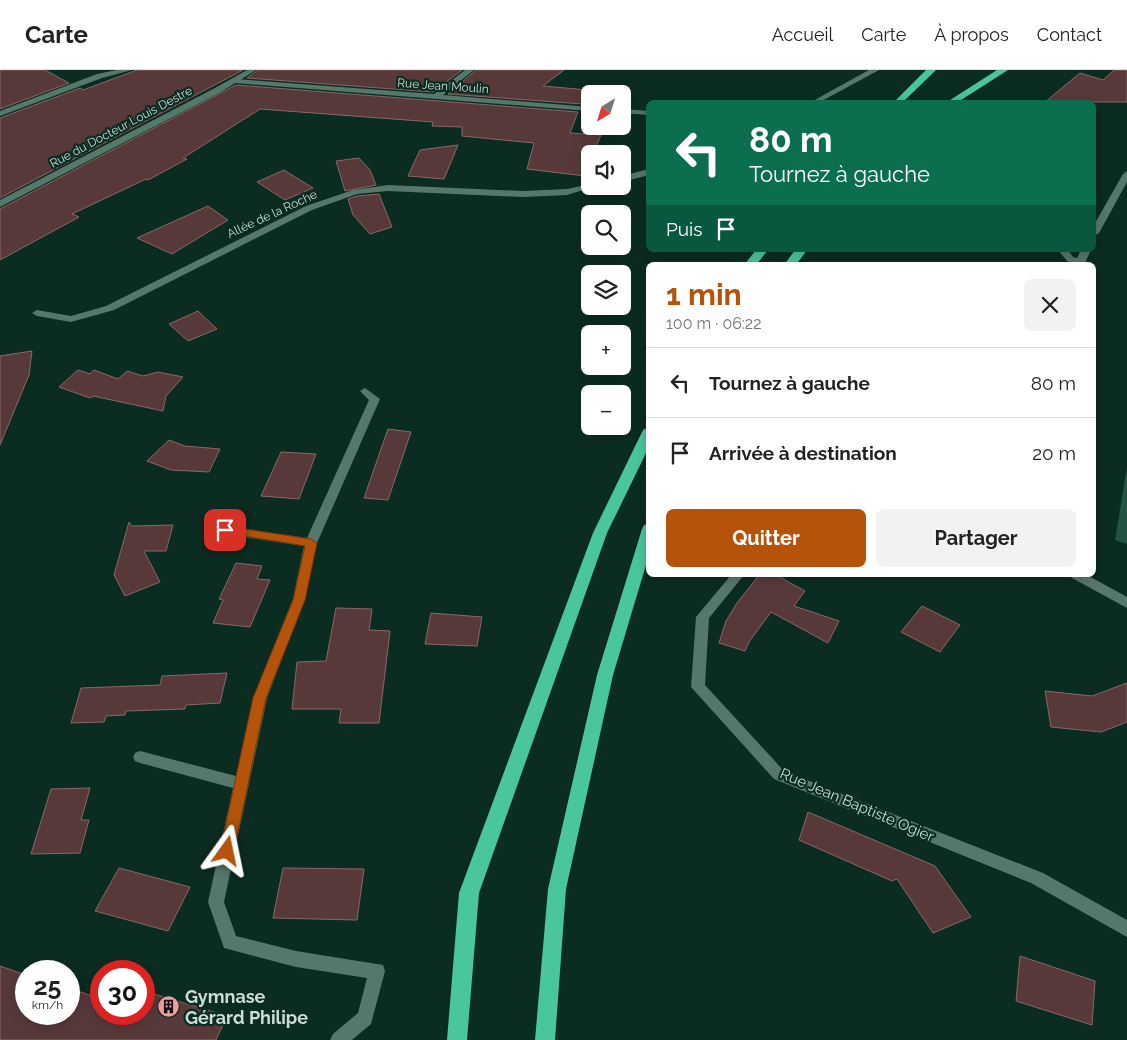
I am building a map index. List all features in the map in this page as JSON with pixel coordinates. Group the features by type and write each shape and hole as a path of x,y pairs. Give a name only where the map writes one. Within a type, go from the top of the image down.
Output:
{"highway":[{"path":"900,100 931,70"},
{"path":"955,100 1003,70"},
{"path":"752,262 760,252"},
{"path":"457,1040 469,894 600,532 646,438"},
{"path":"545,1040 557,890 604,675 646,538"}],"street":[{"path":"0,114 100,76 128,70"},
{"name":"Rue du Docteur Louis Destre","path":"0,204 235,81 252,70"},
{"path":"434,98 470,70"},
{"path":"819,100 875,70"},
{"name":"Rue Jean Moulin","path":"235,81 581,108"},
{"path":"631,112 646,113"},
{"path":"631,177 646,173"},
{"path":"1096,229 1127,174"},
{"name":"Allée de la Roche","path":"37,313 72,319 110,308 309,208 356,192 388,188 523,194 567,192 581,189"},
{"path":"1065,252 1070,259 1076,262"},
{"path":"339,1040 365,1018 377,971 296,959 230,942 216,902 260,698 299,600 311,543 375,399 365,391"},
{"path":"225,530 311,543"},
{"name":"Rue Jean Baptiste Ogier","path":"736,577 703,617 698,687 778,776 1036,878 1127,930"},
{"path":"1080,577 1127,603"},
{"path":"140,757 241,784"}],"green space":[{"path":"1127,467 1127,544 1115,540"}],"building":[{"path":"0,70 45,70 69,83 0,109"},
{"path":"137,70 243,70 0,198 0,118 80,88 83,90"},
{"path":"258,70 462,70 433,92 247,78"},
{"path":"476,70 564,70 543,86 581,89 581,104 448,94"},
{"path":"1114,70 1127,70 1127,102 1047,100 1080,73 1103,80"},
{"path":"236,85 578,112 570,133 601,135 597,145 581,145 581,176 527,169 534,143 462,136 462,127 432,126 433,122 260,109 183,158 187,159 148,180 146,179 72,214 79,217 0,260 0,209"},
{"path":"458,145 444,179 408,176 420,150"},
{"path":"359,158 370,170 376,185 345,191 336,161"},
{"path":"284,170 313,188 285,200 257,182"},
{"path":"379,194 392,227 370,234 353,215 348,199 357,196"},
{"path":"208,206 228,220 172,254 137,238"},
{"path":"198,311 217,329 188,341 169,324"},
{"path":"32,351 29,375 0,445 0,356"},
{"path":"78,370 90,374 94,370 118,379 127,371 143,376 158,372 183,377 166,396 163,411 93,396 90,398 59,387"},
{"path":"388,429 411,432 388,500 364,498"},
{"path":"169,440 185,446 220,449 209,472 171,470 147,461"},
{"path":"281,452 316,454 299,499 261,496"},
{"path":"129,522 132,526 173,525 166,551 144,551 160,582 125,596 114,575"},
{"path":"236,563 262,566 257,579 270,580 250,627 213,623 223,600 219,599"},
{"path":"757,577 780,577 805,591 794,606 839,621 828,643 771,612 749,642 745,651 719,643 726,621 737,603"},
{"path":"922,606 960,625 940,652 901,632"},
{"path":"336,608 372,609 369,630 390,631 379,723 339,723 341,709 292,709 297,662 326,661"},
{"path":"431,613 482,617 477,646 425,644"},
{"path":"227,673 220,703 186,705 185,709 126,711 125,715 106,716 104,722 71,723 81,688 160,685 162,676"},
{"path":"1127,683 1127,722 1101,732 1051,727 1045,691 1092,696"},
{"path":"90,788 81,820 89,820 80,853 31,854 51,789"},
{"path":"808,812 935,866 971,917 933,933 897,879 892,881 799,840"},
{"path":"119,868 190,887 168,931 95,911"},
{"path":"283,868 364,869 357,920 273,918"},
{"path":"1020,956 1095,981 1092,1025 1016,1001"},
{"name":"Gymnase Gérard Philipe","path":"0,966 15,971 15,1025 80,1025 80,992 90,995 90,1025 155,1025 155,994 227,1016 216,1040 0,1040"}],"place":[{"name":"Gymnase Gérard Philipe","path":"169,1006"}],"route":[{"path":"225,530 311,543 299,600 260,698 227,851"}]}
